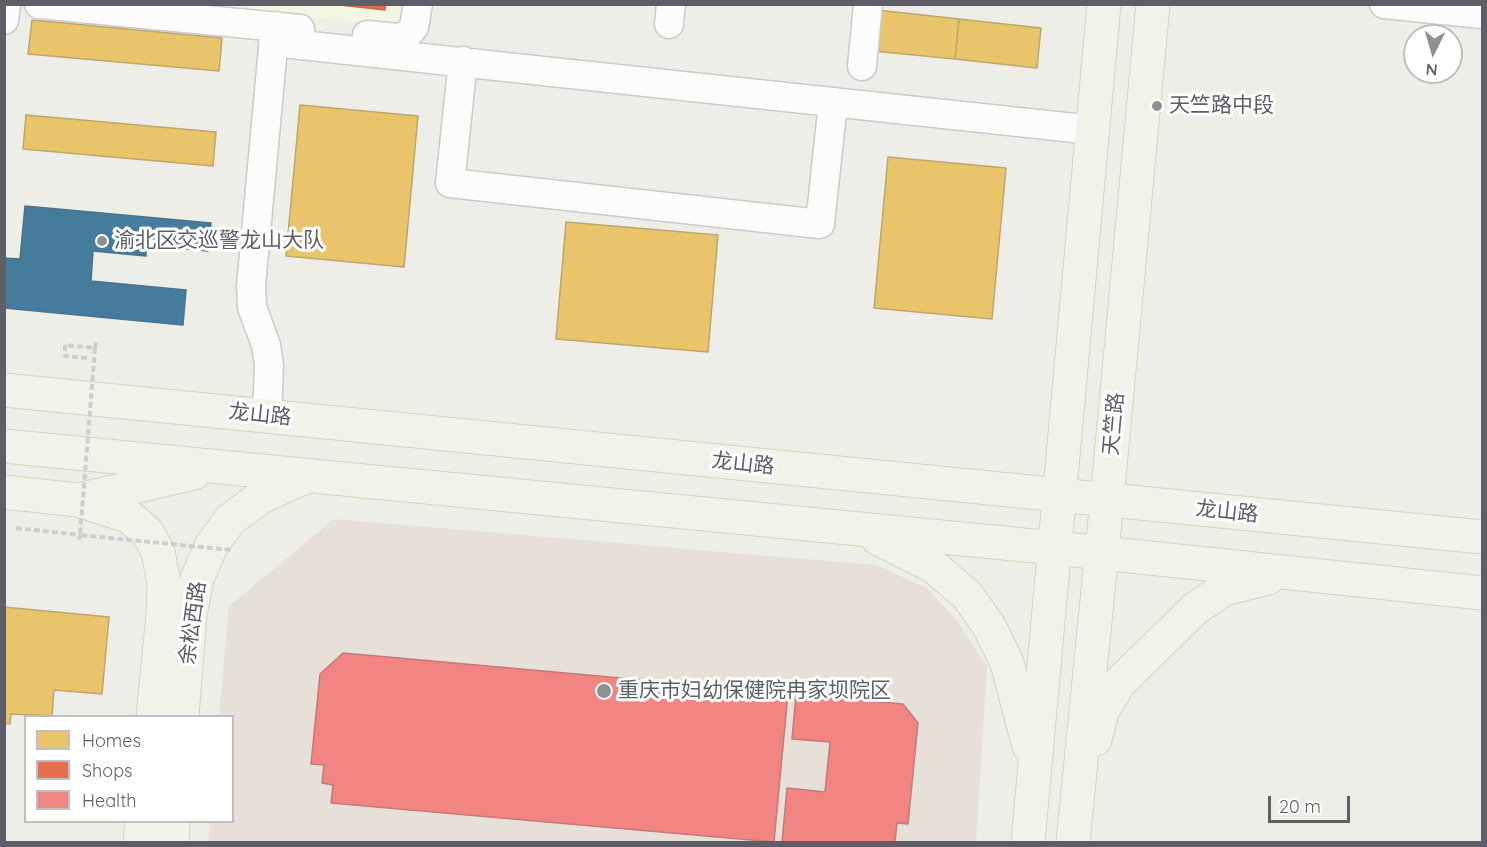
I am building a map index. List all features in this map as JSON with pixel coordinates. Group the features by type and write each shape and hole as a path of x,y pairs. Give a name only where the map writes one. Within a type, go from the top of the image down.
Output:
{"main road":[{"path":"1028,843 1104,4"},
{"name":"天竺路","path":"1073,843 1153,4"},
{"name":"龙山路","path":"4,390 1482,537"},
{"path":"4,446 1055,548 1482,593"},
{"path":"4,492 78,500 220,467"},
{"name":"余松西路","path":"182,715 190,615 197,579 212,546 230,520 261,497 308,475"},
{"name":"余松西路","path":"78,500 128,516 147,532 158,552 164,583 153,715"},
{"path":"859,529 933,566 967,596 989,626 1007,663 1035,769"},
{"path":"1076,807 1102,712 1119,683 1196,608 1224,589 1295,573"},
{"path":"140,843 142,823"},
{"path":"172,843 173,823"}],"street":[{"path":"4,20 6,4"},
{"path":"39,4 274,34 463,62 1093,130"},
{"path":"274,34 397,38 407,35 414,27 418,4"},
{"path":"862,66 868,4"},
{"path":"1384,4 1482,14"},
{"path":"267,416 269,365 266,345 252,307 250,286 274,34"},
{"path":"463,62 450,183 820,224 833,103"}],"path":[{"path":"79,542 96,342"},
{"path":"87,358 64,356 65,345 95,348"},
{"path":"16,528 231,550"}],"shaded area":[{"path":"250,5 400,5 398,26 249,12"},
{"name":"重庆市妇幼保健院冉家坝院区","path":"334,519 876,565 927,588 957,621 987,666 976,842 208,842 210,823 234,823 234,715 219,715 229,606"}],"building: Homes":[{"path":"877,10 959,19 955,59 873,51"},
{"path":"959,19 1041,28 1037,68 955,59"},
{"path":"32,20 222,38 219,71 28,54"},
{"path":"300,105 418,116 404,267 286,256"},
{"path":"26,115 216,132 213,166 23,149"},
{"path":"888,157 1006,168 992,319 874,308"},
{"path":"566,222 718,235 708,352 556,339"},
{"path":"4,607 109,617 102,694 54,690 52,715 11,714 10,724 4,723"}],"building: Shops":[{"path":"331,4 386,4 385,10"}],"building: Health":[{"path":"343,653 788,693 774,842 331,803 333,785 322,783 324,765 311,764 320,674"},
{"path":"796,694 903,704 918,723 908,824 897,823 895,842 782,842 787,788 825,792 830,742 792,739"}],"building: Public":[{"path":"25,206 211,223 208,251 146,245 146,256 93,251 91,281 186,290 183,325 4,308 4,258 20,259"}],"place":[{"name":"天竺路中段","path":"1157,106"},
{"name":"渝北区交巡警龙山大队","path":"102,241"},
{"name":"重庆市妇幼保健院冉家坝院区","path":"604,691"}]}
